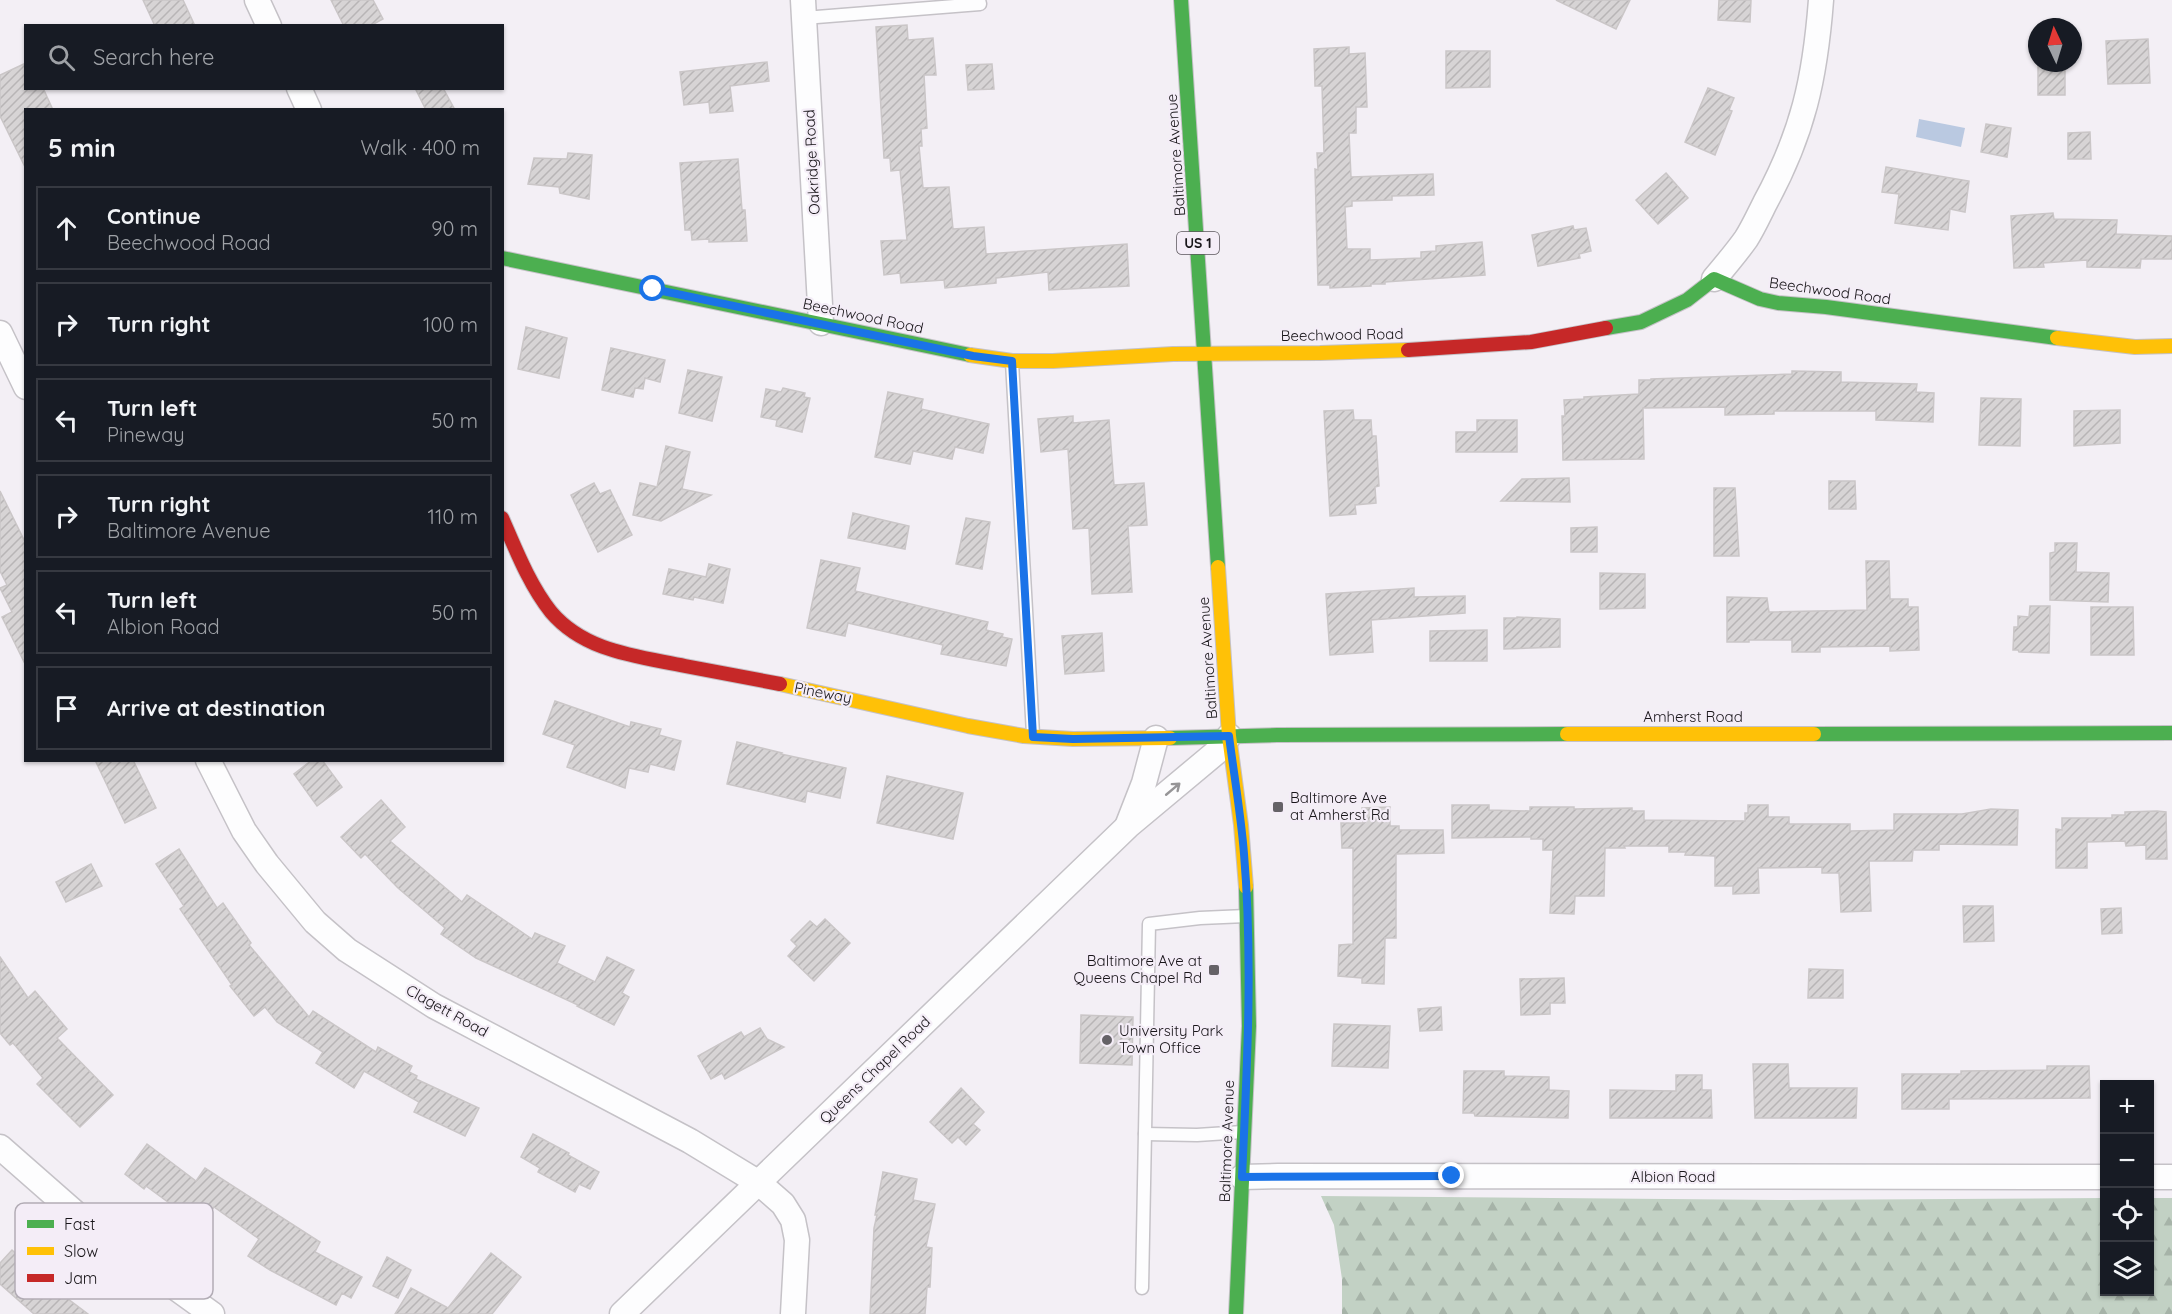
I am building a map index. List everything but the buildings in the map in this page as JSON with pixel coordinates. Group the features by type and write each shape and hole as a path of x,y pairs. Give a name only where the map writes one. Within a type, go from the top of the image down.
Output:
{"street":[{"path":"257,0 269,24"},
{"name":"Baltimore Avenue","path":"1181,0 1205,354 1221,737 1244,853 1247,916 1248,1010 1236,1314"},
{"path":"1714,279 1746,238 1788,158 1812,83 1818,48 1821,0"},
{"name":"Oakridge Road","path":"803,9 821,323"},
{"path":"300,90 308,108"},
{"name":"Beechwood Road","path":"504,258 973,356 1012,361 1461,348 1531,342 1641,322 1687,300 1714,279 1778,303 1826,307 2025,335 2135,346 2172,346"},
{"path":"0,333 24,383"},
{"name":"Pineway","path":"504,522 532,582 549,610 577,636 615,652 1033,737 1073,739 1221,737"},
{"name":"Amherst Road","path":"1221,737 2172,733"},
{"name":"Queens Chapel Road","path":"622,1314 1128,826 1219,750 1221,737"},
{"name":"Queens Chapel Road","path":"1128,826 1144,783 1156,738"},
{"name":"Clagett Road","path":"209,762 244,831 267,864 315,922 347,950 434,1006 644,1115 759,1182 783,1204 793,1220 797,1240 793,1314"},
{"path":"0,1147 64,1203"},
{"name":"Albion Road","path":"1242,1177 2100,1177"},
{"path":"2154,1177 2172,1177"},
{"path":"191,1299 212,1314"}],"lane":[{"path":"803,9 980,4 979,0"},
{"path":"1012,361 1033,737"},
{"path":"1142,1288 1149,924 1200,918 1247,916"},
{"path":"1145,1134 1197,1135 1244,1132"}],"green space":[{"path":"1321,1196 1788,1200 2100,1198 2100,1296 2154,1296 2154,1198 2172,1198 2172,1314 1342,1314 1342,1279 1334,1225"}],"water":[{"path":"1919,119 1965,128 1961,147 1916,137"}],"traffic: fast":[{"path":"1181,0 1218,567"},
{"path":"504,258 970,355"},
{"path":"1606,328 1641,322 1687,300 1714,279 1760,299 1778,303 1826,307 2057,338"},
{"path":"1814,734 2172,733"},
{"path":"1170,738 1277,735 1567,734"},
{"path":"1236,1314 1249,1026 1246,887"}],"traffic: slow":[{"path":"2057,338 2135,347 2172,346"},
{"path":"970,355 1012,361 1053,361 1173,354 1408,350"},
{"path":"1218,567 1229,736 1241,825 1246,887"},
{"path":"780,684 968,726 1024,736 1073,739 1170,738"},
{"path":"1567,734 1814,734"}],"traffic: jam":[{"path":"1408,350 1531,342 1606,328"},
{"path":"504,522 543,601 551,612 580,636 630,655 780,684"}],"place":[{"name":"Baltimore Ave at Amherst Rd","path":"1278,807"},
{"name":"Baltimore Ave at Queens Chapel Rd","path":"1214,970"},
{"name":"University Park Town Office","path":"1107,1040"}],"route":[{"path":"653,289 973,356 1012,361 1033,737 1073,739 1229,736 1244,853 1247,916 1248,1010 1242,1177 1452,1176"}]}
